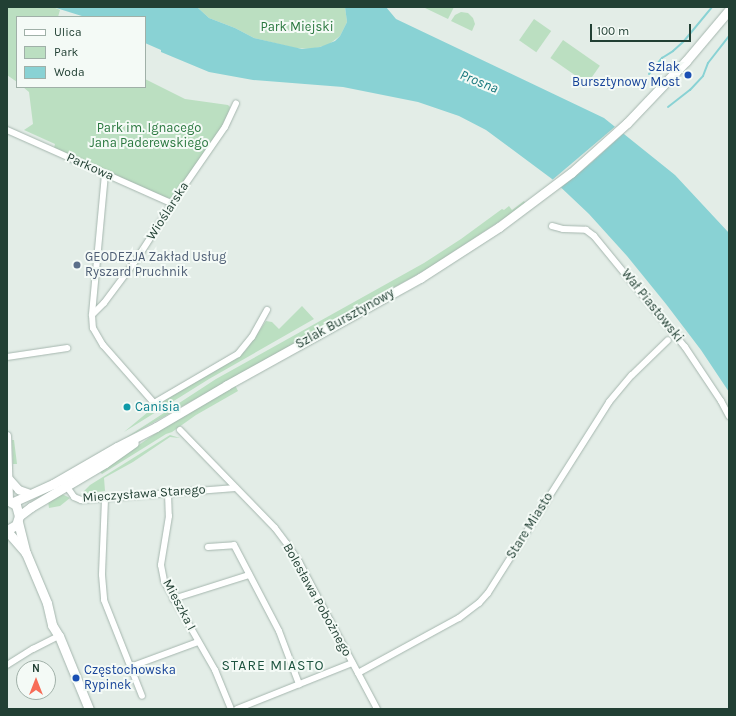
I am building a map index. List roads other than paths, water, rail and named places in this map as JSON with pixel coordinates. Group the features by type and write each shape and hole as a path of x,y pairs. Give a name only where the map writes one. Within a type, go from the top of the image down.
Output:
{"main road":[{"name":"Szlak Bursztynowy","path":"7,531 13,527 31,507 117,447 156,427 227,385 431,271 533,203 592,155 628,123 686,62 729,10"},
{"name":"Szlak Bursztynowy","path":"10,501 65,483"},
{"path":"10,501 18,508 26,553 47,603 52,625 60,636 89,709"},
{"path":"7,531 26,553"}],"street":[{"name":"Wioślarska","path":"92,315 104,303 122,280 226,127 236,103"},
{"name":"Parkowa","path":"7,130 173,204"},
{"path":"105,174 92,315 93,328 98,340 154,402 238,354 252,337 267,310"},
{"name":"Wał Piastowski","path":"552,226 563,230 586,230 594,236 685,347 721,401 729,416"},
{"name":"Stare Miasto","path":"358,673 459,618 488,594 609,402 632,375 668,340"},
{"path":"7,357 67,348"},
{"name":"Bolesława Pobożnego","path":"180,430 274,528 287,544 377,709"},
{"path":"7,436 10,501"},
{"path":"9,477 19,490 30,494"},
{"name":"Mieczysława Starego","path":"65,483 74,497 80,500 236,488"},
{"name":"Mieszka I","path":"168,493 169,516 161,565 164,580 173,599 215,670 231,709"},
{"path":"105,499 102,575 104,600 142,696"},
{"path":"208,547 234,545 279,631 299,684"},
{"path":"173,599 249,575"},
{"path":"7,665 33,649 60,636"},
{"path":"130,667 198,642"},
{"path":"237,709 352,663"}],"water":[{"name":"Prosna","path":"53,7 197,7 209,18 235,28 254,38 302,49 320,47 335,41 340,36 347,22 345,7 386,7 396,19 604,118 675,175 729,233 729,392 701,350 666,304 627,256 589,214 552,179 486,130 459,116 418,102 343,87 253,80 209,72 161,52 161,50 146,43 146,16 82,16"}],"waterway":[{"path":"649,74 662,58 684,41 712,7"},
{"path":"668,107 690,90 703,76 708,63 729,36"}],"place":[{"name":"Szlak Bursztynowy Most","path":"688,75"},
{"name":"GEODEZJA Zakład Usług Ryszard Pruchnik","path":"77,265"},
{"name":"Canisia","path":"127,407"},
{"name":"Częstochowska Rypinek","path":"76,678"}],"district":[{"name":"STARE MIASTO","path":"273,666"}],"park label":[{"name":"Park Miejski","path":"297,27"},
{"name":"Park im. Ignacego Jana Paderewskiego","path":"149,136"}]}
